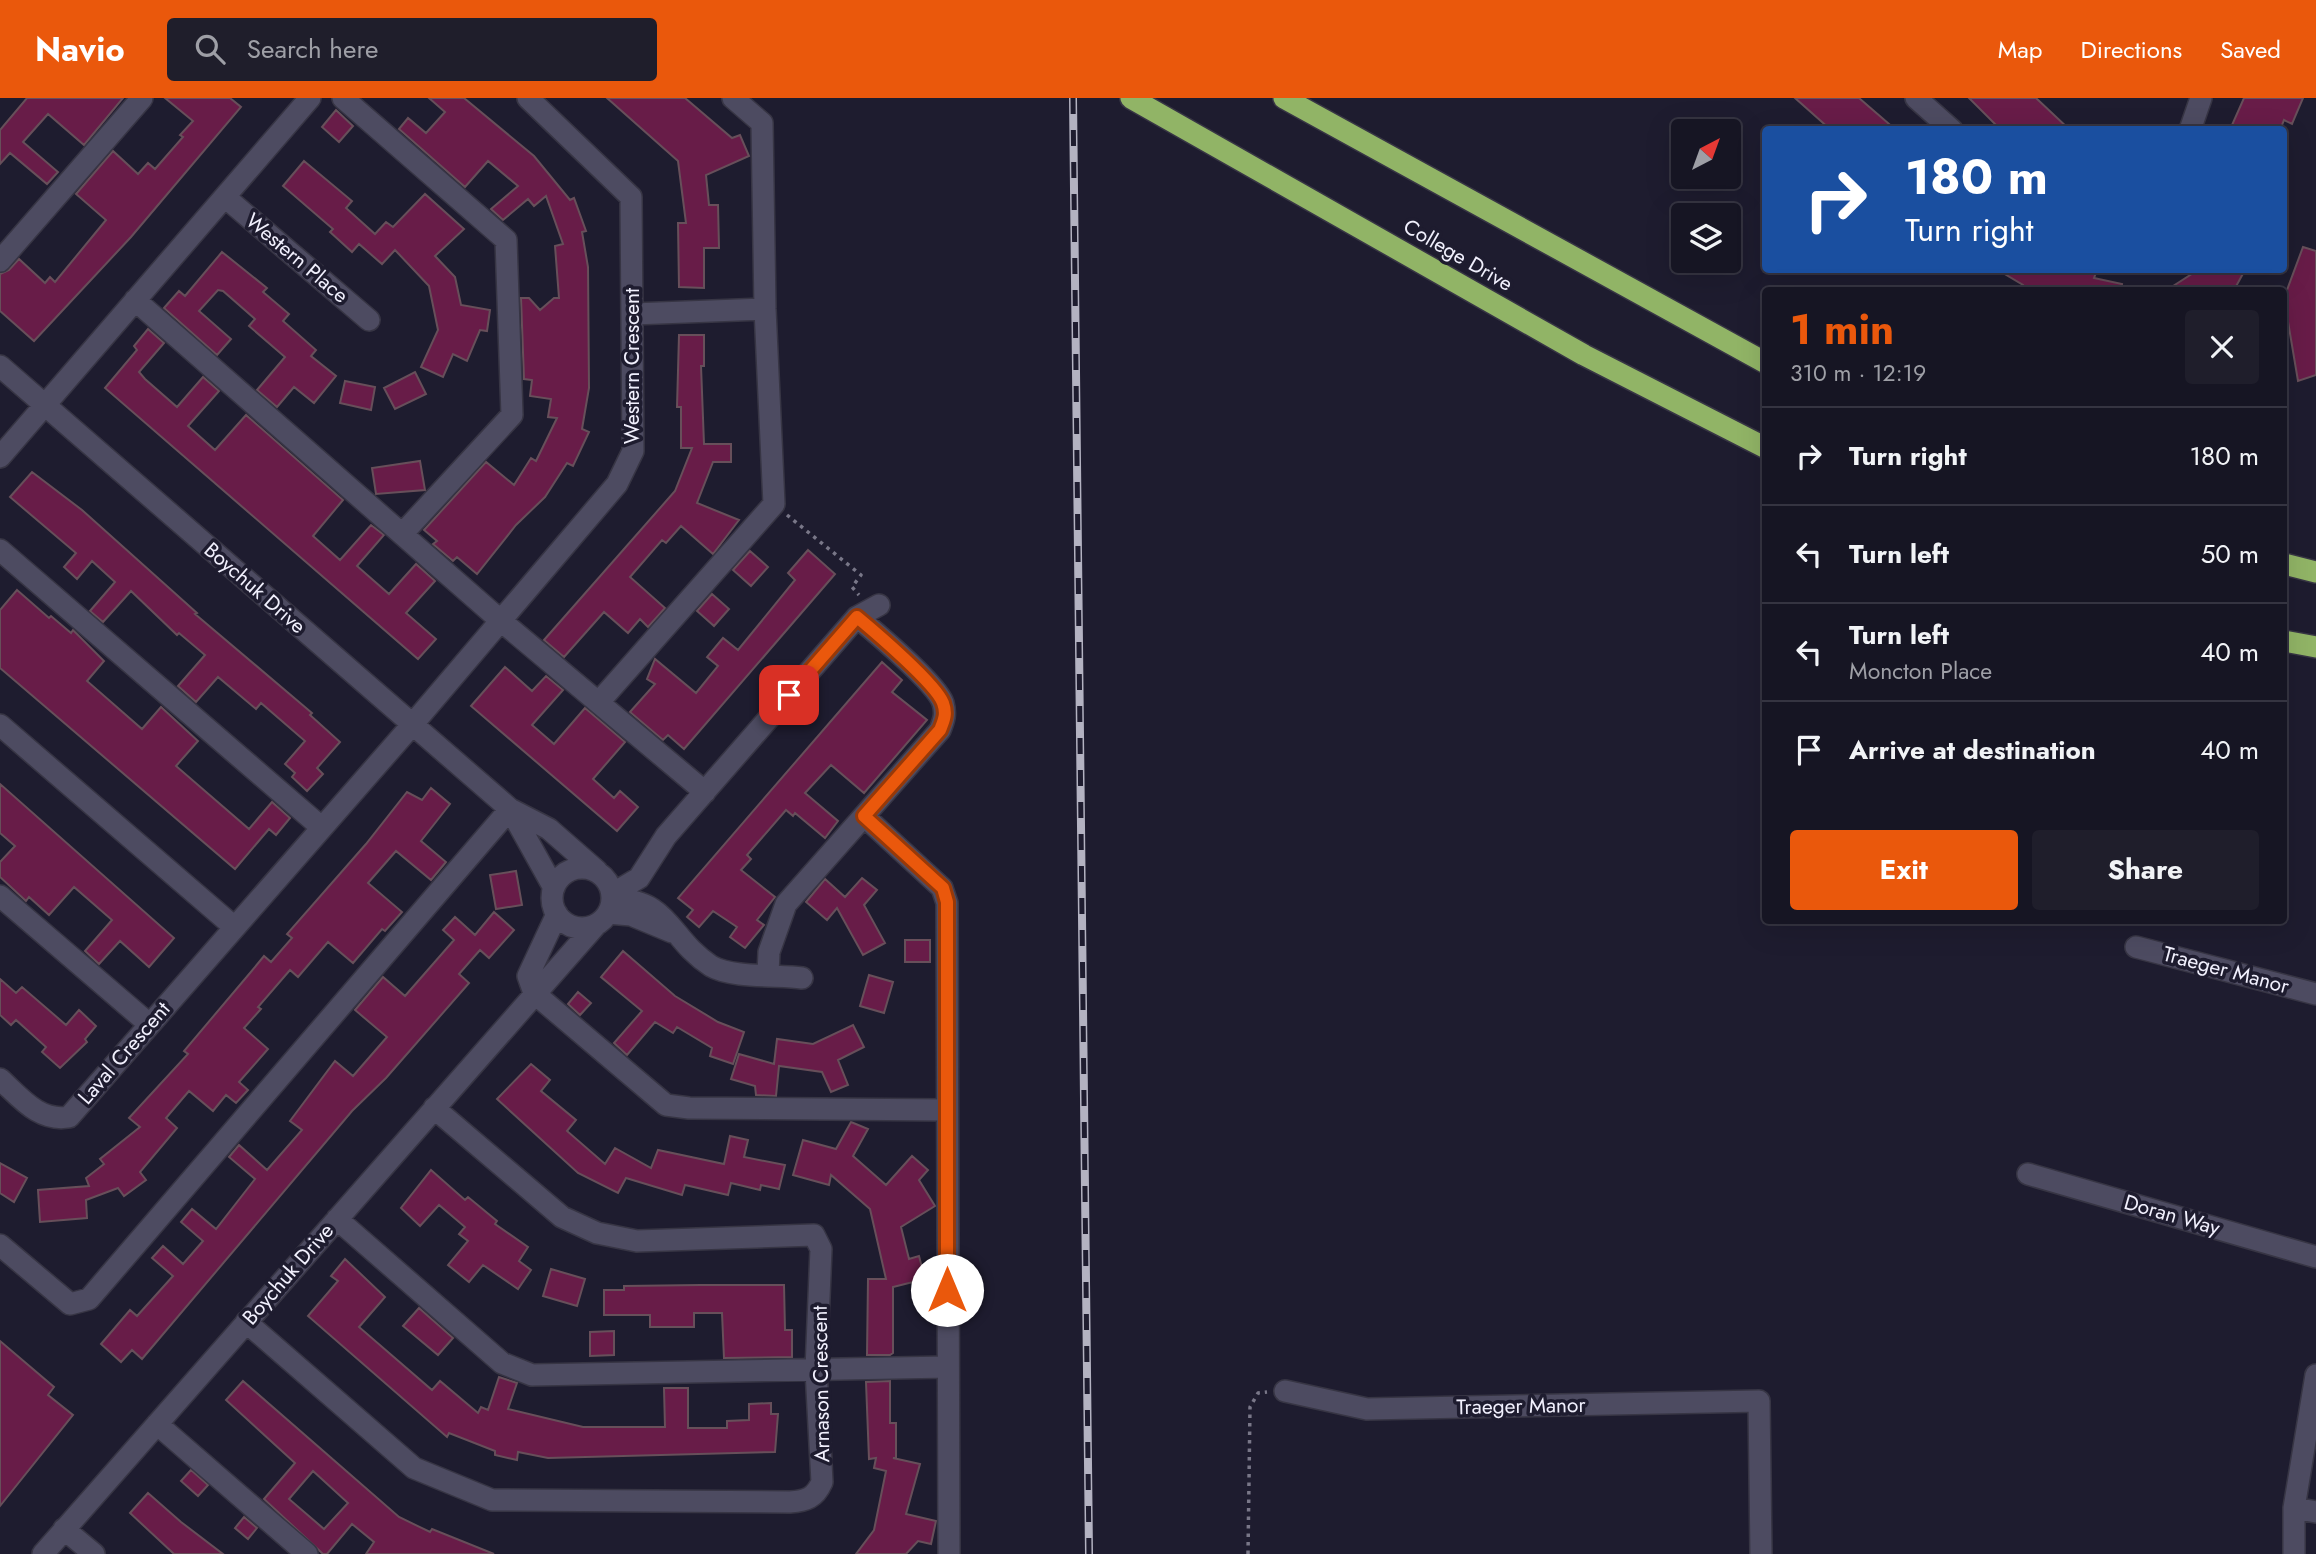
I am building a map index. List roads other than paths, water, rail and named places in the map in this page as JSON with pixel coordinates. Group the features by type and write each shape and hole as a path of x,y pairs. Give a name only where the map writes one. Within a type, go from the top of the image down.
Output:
{"highway":[{"path":"1284,98 1762,361"},
{"name":"College Drive","path":"1137,102 1584,355 1762,446"},
{"path":"2287,565 2316,572"},
{"path":"2287,642 2316,647"}],"street":[{"path":"0,261 142,98"},
{"path":"0,457 310,98"},
{"path":"343,98 506,240 512,415 404,532"},
{"name":"Western Crescent","path":"412,725 617,484 633,451 631,197 528,98"},
{"path":"600,702 774,505 765,309 762,123 733,98"},
{"path":"1916,98 1948,126"},
{"path":"2192,126 2202,98"},
{"name":"Western Place","path":"225,197 369,320"},
{"path":"135,300 404,532 500,620 705,792"},
{"path":"633,314 765,309"},
{"name":"Boychuk Drive","path":"0,366 510,809 549,829 605,897 548,982 534,993 43,1554"},
{"path":"0,550 321,827"},
{"path":"802,978 733,973 712,967 674,933 651,906 636,899 605,897 573,870 558,880 554,888 553,906 557,914 578,928 605,897 639,878 666,836 857,617 879,605"},
{"path":"768,974 769,952 786,904 940,730 946,715 942,700 886,641 857,617"},
{"path":"0,725 233,926"},
{"name":"Laval Crescent","path":"0,1079 35,1110 54,1120 69,1118 233,926 412,725"},
{"path":"0,1245 70,1304 89,1299 510,809"},
{"name":"Boychuk Drive","path":"510,809 554,888"},
{"path":"864,816 943,888 947,902 949,1554"},
{"path":"0,896 149,1024"},
{"path":"557,914 528,976 534,993 666,1105 690,1108 947,1110"},
{"name":"Traeger Manor","path":"2136,947 2316,994"},
{"name":"Arnason Crescent","path":"246,1322 414,1468 492,1500 789,1502 810,1499 822,1482 817,1370 821,1249 814,1236 637,1241 597,1233 562,1217 434,1108"},
{"name":"Doran Way","path":"2028,1174 2316,1257"},
{"path":"337,1219 502,1363 532,1375 948,1367"},
{"path":"2294,1554 2294,1508 2316,1375"},
{"name":"Traeger Manor","path":"1285,1391 1367,1409 1759,1401 1761,1554"},
{"path":"157,1424 307,1554"},
{"path":"2294,1508 2316,1512"},
{"path":"64,1529 94,1554"}],"railway":[{"path":"1073,98 1089,1554"}]}
